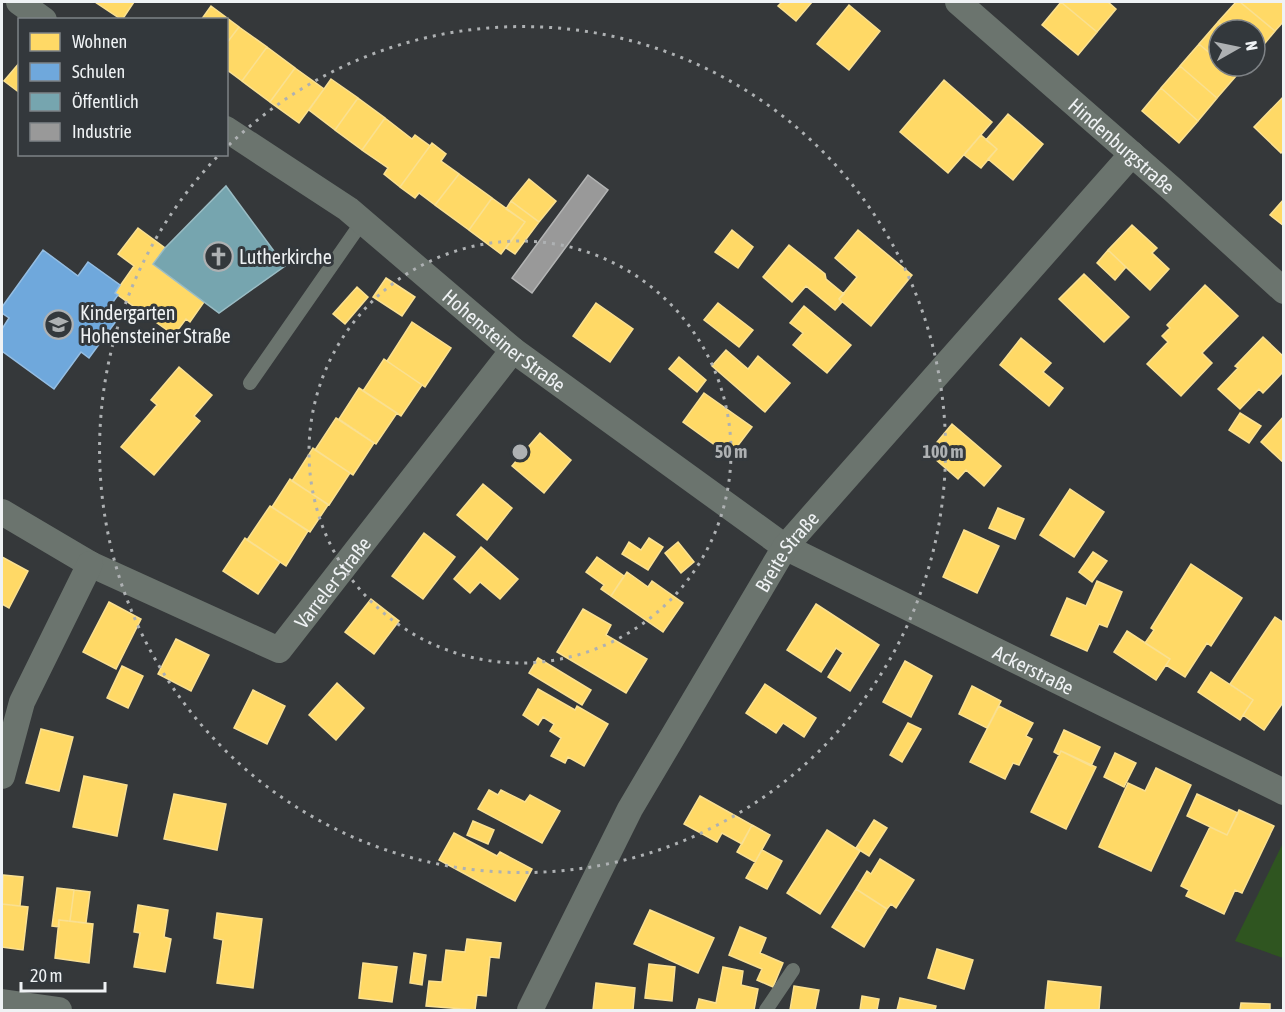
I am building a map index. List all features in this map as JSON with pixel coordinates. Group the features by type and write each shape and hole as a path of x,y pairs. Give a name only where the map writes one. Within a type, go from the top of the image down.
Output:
{"street":[{"path":"19,2 41,18"},
{"name":"Hindenburgstraße","path":"958,2 1284,291"},
{"name":"Hohensteiner Straße","path":"228,130 348,209 513,350 785,547"},
{"name":"Breite Straße","path":"530,1011 630,809 785,547 1132,154"},
{"name":"Varreler Straße","path":"2,512 90,564 279,650 513,350"},
{"name":"Ackerstraße","path":"785,547 1284,792"},
{"path":"2,776 22,702 90,564"},
{"path":"2,1002 59,1011"}],"lane":[{"path":"250,383 362,222"},
{"path":"766,1011 793,970"}],"green space":[{"path":"1283,843 1283,958 1235,941"}],"building: Wohnen":[{"path":"95,2 134,2 123,18 119,18"},
{"path":"782,2 812,2 796,21 778,6"},
{"path":"1061,2 1097,32 1078,55 1042,25"},
{"path":"1061,2 1108,2 1116,9 1097,32"},
{"path":"1236,2 1240,2 1259,18 1222,18"},
{"path":"1240,2 1284,2 1284,21 1275,31 1267,24 1267,18 1259,18"},
{"path":"849,5 880,31 849,70 817,44"},
{"path":"211,6 227,18 202,18"},
{"path":"228,19 239,27 228,41"},
{"path":"1267,24 1275,31 1267,41"},
{"path":"239,27 267,47 242,81 228,70 228,41"},
{"path":"1207,35 1207,51 1199,44"},
{"path":"1199,44 1207,51 1207,78 1234,78 1217,98 1180,66"},
{"path":"267,47 295,68 270,102 242,81"},
{"path":"18,64 18,92 4,81"},
{"path":"1180,66 1217,98 1198,121 1161,88"},
{"path":"295,68 324,89 299,123 270,102"},
{"path":"331,79 358,98 335,130 309,110"},
{"path":"944,80 992,122 948,173 900,132"},
{"path":"1161,88 1198,121 1179,143 1142,111"},
{"path":"1284,96 1284,150 1281,153 1254,127"},
{"path":"358,98 385,118 362,150 335,130"},
{"path":"1008,114 1043,144 1013,180 988,159 997,149 986,140"},
{"path":"385,118 412,139 415,135 430,146 400,187 384,174 388,168 362,150"},
{"path":"981,135 997,149 981,168 964,155"},
{"path":"432,143 446,154 441,161 459,174 435,205 419,193 415,198 400,187"},
{"path":"459,174 492,198 469,230 435,205"},
{"path":"529,179 556,201 539,222 511,201"},
{"path":"492,198 525,222 501,254 469,230"},
{"path":"1284,199 1284,226 1270,215"},
{"path":"511,201 539,222 515,254 506,248 525,222 506,209"},
{"path":"1132,225 1157,248 1152,253 1169,269 1150,290 1108,250"},
{"path":"138,228 165,248 153,264 204,302 190,322 186,319 174,335 115,293 134,266 118,254"},
{"path":"732,230 753,247 738,268 715,252"},
{"path":"858,230 912,275 871,326 839,299 857,277 835,258"},
{"path":"789,245 825,274 826,279 844,294 839,299 842,302 835,310 806,286 792,302 763,277"},
{"path":"1108,250 1126,267 1115,280 1097,263"},
{"path":"1084,274 1129,317 1104,342 1059,299"},
{"path":"386,278 415,297 402,316 373,297"},
{"path":"1205,285 1238,316 1202,353 1212,363 1181,396 1147,364 1168,342 1162,336 1170,328 1167,325"},
{"path":"357,287 368,297 345,324 333,314"},
{"path":"596,303 633,329 610,362 573,336"},
{"path":"718,303 753,330 739,347 704,320"},
{"path":"804,306 851,345 827,373 793,345 803,333 790,323"},
{"path":"412,322 451,348 425,387 387,361"},
{"path":"1263,337 1284,357 1284,371 1263,393 1259,389 1240,409 1218,389 1238,368 1235,366"},
{"path":"1021,338 1051,363 1043,372 1063,388 1049,406 1000,365"},
{"path":"726,350 748,369 758,356 790,383 765,412 712,366"},
{"path":"679,357 706,380 697,392 669,369"},
{"path":"384,359 422,385 401,416 363,391"},
{"path":"179,367 212,395 194,416 200,421 154,475 121,447 157,405 151,400"},
{"path":"359,388 397,413 376,444 339,419"},
{"path":"704,393 752,427 730,456 683,422"},
{"path":"1240,413 1261,426 1249,443 1229,430"},
{"path":"1284,416 1284,463 1261,442"},
{"path":"336,418 374,443 353,475 315,450"},
{"path":"952,424 1001,466 984,486 966,470 958,479 928,453"},
{"path":"540,433 571,460 544,493 512,466"},
{"path":"313,448 350,473 329,505 292,481"},
{"path":"290,479 328,505 310,532 272,507"},
{"path":"483,484 512,508 487,540 457,515"},
{"path":"1070,489 1104,512 1074,557 1040,535"},
{"path":"270,506 308,531 286,566 247,540"},
{"path":"998,508 1024,519 1015,539 989,528"},
{"path":"964,530 999,546 977,593 943,577"},
{"path":"424,533 455,557 423,599 392,576"},
{"path":"245,538 280,562 258,594 223,571"},
{"path":"649,538 663,547 648,570 622,554 629,542 641,550"},
{"path":"678,542 694,562 681,573 665,553"},
{"path":"481,547 518,579 500,599 480,582 470,593 454,579"},
{"path":"1093,552 1107,561 1092,582 1079,572"},
{"path":"2,557 28,571 9,608 2,604"},
{"path":"597,557 624,576 611,596 601,589 604,585 586,572"},
{"path":"1191,564 1242,598 1211,646 1207,643 1185,677 1166,665 1170,659 1145,643 1154,630 1151,628"},
{"path":"627,572 648,587 652,581 683,603 663,632 611,596"},
{"path":"1097,581 1122,592 1107,627 1099,624 1087,651 1051,635 1067,598 1086,606"},
{"path":"371,599 399,621 374,654 345,632"},
{"path":"109,602 141,619 116,669 83,652"},
{"path":"816,604 879,645 850,691 828,677 843,653 836,648 821,672 787,650"},
{"path":"583,609 611,625 606,635 647,659 626,693 557,652"},
{"path":"1275,617 1284,623 1284,701 1264,730 1243,715 1253,700 1230,684"},
{"path":"1127,631 1170,659 1156,680 1114,652"},
{"path":"176,639 209,655 191,691 158,674"},
{"path":"538,658 591,690 582,705 529,673"},
{"path":"905,661 932,676 911,717 883,702"},
{"path":"122,666 143,676 128,708 107,698"},
{"path":"1211,672 1253,700 1240,720 1198,692"},
{"path":"337,683 364,708 336,740 309,715"},
{"path":"765,684 816,718 804,737 783,723 776,733 746,713"},
{"path":"972,686 1001,701 987,728 959,714"},
{"path":"538,689 575,710 577,706 608,724 584,766 568,757 565,763 551,756 561,738 550,731 554,724 543,717 538,725 523,715"},
{"path":"253,690 285,706 267,744 234,728"},
{"path":"999,706 1033,723 1026,736 1032,739 1019,765 1013,763 1005,779 970,762"},
{"path":"908,723 921,729 902,762 890,755"},
{"path":"41,729 73,737 59,791 26,783"},
{"path":"1064,730 1100,747 1091,766 1061,751 1059,755 1054,752"},
{"path":"1061,751 1096,767 1066,829 1031,812"},
{"path":"1115,753 1136,763 1124,787 1104,777"},
{"path":"1156,768 1191,785 1151,871 1099,847 1128,783 1145,791"},
{"path":"84,776 127,785 117,836 73,827"},
{"path":"489,790 498,795 501,790 525,802 530,795 560,811 542,843 478,809"},
{"path":"174,794 226,804 217,850 164,839"},
{"path":"1197,794 1238,813 1227,835 1187,816"},
{"path":"700,796 752,825 742,844 722,833 717,842 684,824"},
{"path":"1239,810 1274,826 1242,893 1235,890 1224,914 1186,896 1189,890 1181,886 1210,827 1227,835"},
{"path":"874,820 887,828 869,856 856,848"},
{"path":"473,821 494,830 488,844 467,835"},
{"path":"752,825 770,835 755,862 737,852"},
{"path":"827,830 860,851 820,914 787,893"},
{"path":"454,833 497,856 500,852 532,869 515,901 439,860"},
{"path":"762,850 782,861 767,889 746,878"},
{"path":"880,859 914,880 896,908 891,904 887,909 856,889 867,871 871,874"},
{"path":"3,875 23,877 20,906 2,904"},
{"path":"57,888 74,890 70,921 59,920 59,927 52,926"},
{"path":"856,889 887,909 864,947 832,927"},
{"path":"74,890 90,892 86,923 70,921"},
{"path":"2,904 28,907 23,950 2,947"},
{"path":"138,905 168,910 164,937 171,939 165,972 134,967 140,933 134,932"},
{"path":"650,910 714,938 698,973 634,944"},
{"path":"217,913 262,919 253,988 217,983 223,940 214,938"},
{"path":"59,920 93,924 89,963 55,958"},
{"path":"740,927 766,938 760,953 783,963 773,987 757,980 762,969 729,955"},
{"path":"467,939 501,943 499,958 490,957 486,996 477,995 475,1010 426,1006 429,981 442,982 446,950 465,952"},
{"path":"937,949 973,960 964,989 928,978"},
{"path":"414,953 426,955 422,985 410,983"},
{"path":"363,963 397,967 392,1002 359,998"},
{"path":"649,964 675,967 672,1001 645,998"},
{"path":"723,967 743,971 741,985 758,989 754,1010 696,1010 699,999 716,1003"},
{"path":"1048,981 1101,987 1099,1010 1045,1010"},
{"path":"596,983 635,988 633,1010 593,1010"},
{"path":"794,986 819,990 815,1010 790,1010"},
{"path":"862,996 879,999 877,1010 860,1010"},
{"path":"900,998 936,1006 935,1010 897,1010"},
{"path":"1241,1003 1270,1004 1270,1010 1240,1010"}],"building: Schulen":[{"name":"Kindergarten Hohensteiner Straße","path":"43,250 78,276 88,262 120,285 115,293 118,295 106,312 117,320 89,358 81,352 54,389 2,351 2,329 9,318 2,313 2,307"}],"building: Öffentlich":[{"name":"Lutherkirche","path":"226,186 285,266 219,313 153,264 165,248"}],"building: Industrie":[{"path":"588,175 608,190 532,293 512,278"}],"place":[{"name":"Lutherkirche","path":"218,256"},
{"name":"Kindergarten Hohensteiner Straße","path":"59,324"}]}
